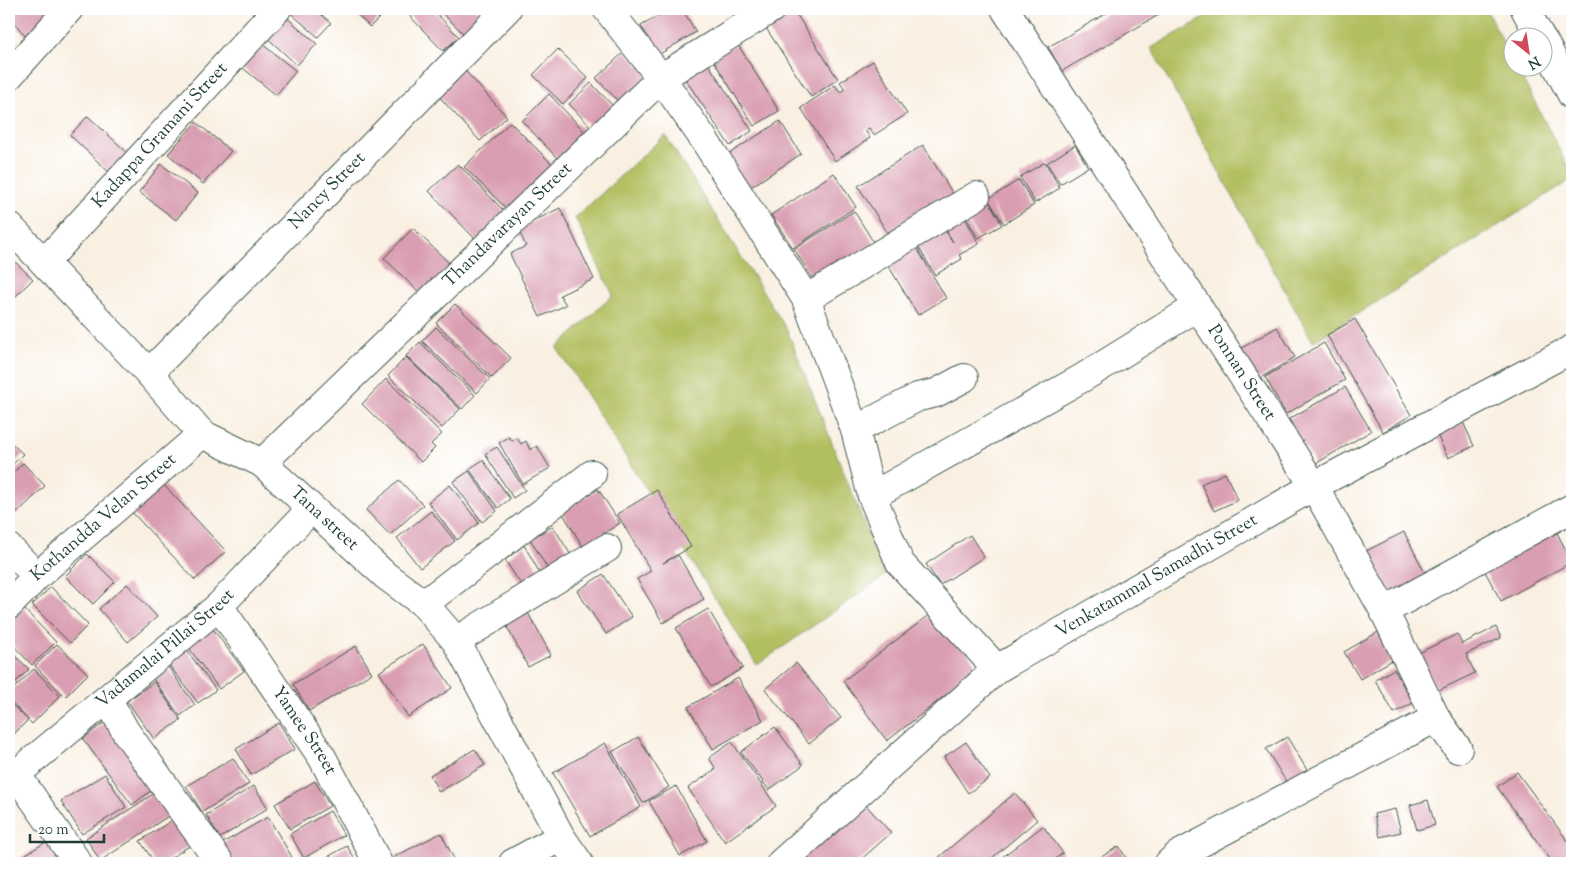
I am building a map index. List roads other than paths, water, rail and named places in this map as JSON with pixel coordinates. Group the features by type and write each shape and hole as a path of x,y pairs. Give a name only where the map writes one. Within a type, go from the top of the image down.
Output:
{"street":[{"path":"9,76 69,9"},
{"name":"Kadappa Gramani Street","path":"45,262 277,9"},
{"name":"Nancy Street","path":"149,374 507,9"},
{"path":"607,9 661,78 703,138 806,299 855,430 872,496 900,563 997,669"},
{"name":"Thandavarayan Street","path":"262,463 661,78 771,9"},
{"name":"Ponnan Street","path":"1005,9 1196,307 1314,486 1384,611 1436,718 1458,749"},
{"path":"1525,9 1535,28"},
{"path":"1554,61 1572,95"},
{"path":"806,299 976,196"},
{"name":"Tana street","path":"9,226 149,374 202,434 262,463 386,576 424,604 456,641 561,837 579,863"},
{"path":"872,496 1084,377 1196,307"},
{"name":"Venkatammal Samadhi Street","path":"782,863 997,669 1314,486 1572,349"},
{"path":"855,430 918,397 936,393 964,378"},
{"name":"Kothandda Velan Street","path":"9,605 38,576 202,434"},
{"path":"424,604 592,474"},
{"path":"1384,611 1572,508"},
{"name":"Vadamalai Pillai Street","path":"12,777 108,700 219,606 311,509"},
{"path":"9,548 38,576"},
{"path":"456,641 607,548"},
{"name":"Yamee Street","path":"219,606 322,757 378,863"},
{"path":"108,700 126,732 220,863"},
{"path":"1169,863 1178,855 1436,718"},
{"path":"12,777 78,863"},
{"path":"513,863 561,837"}]}
